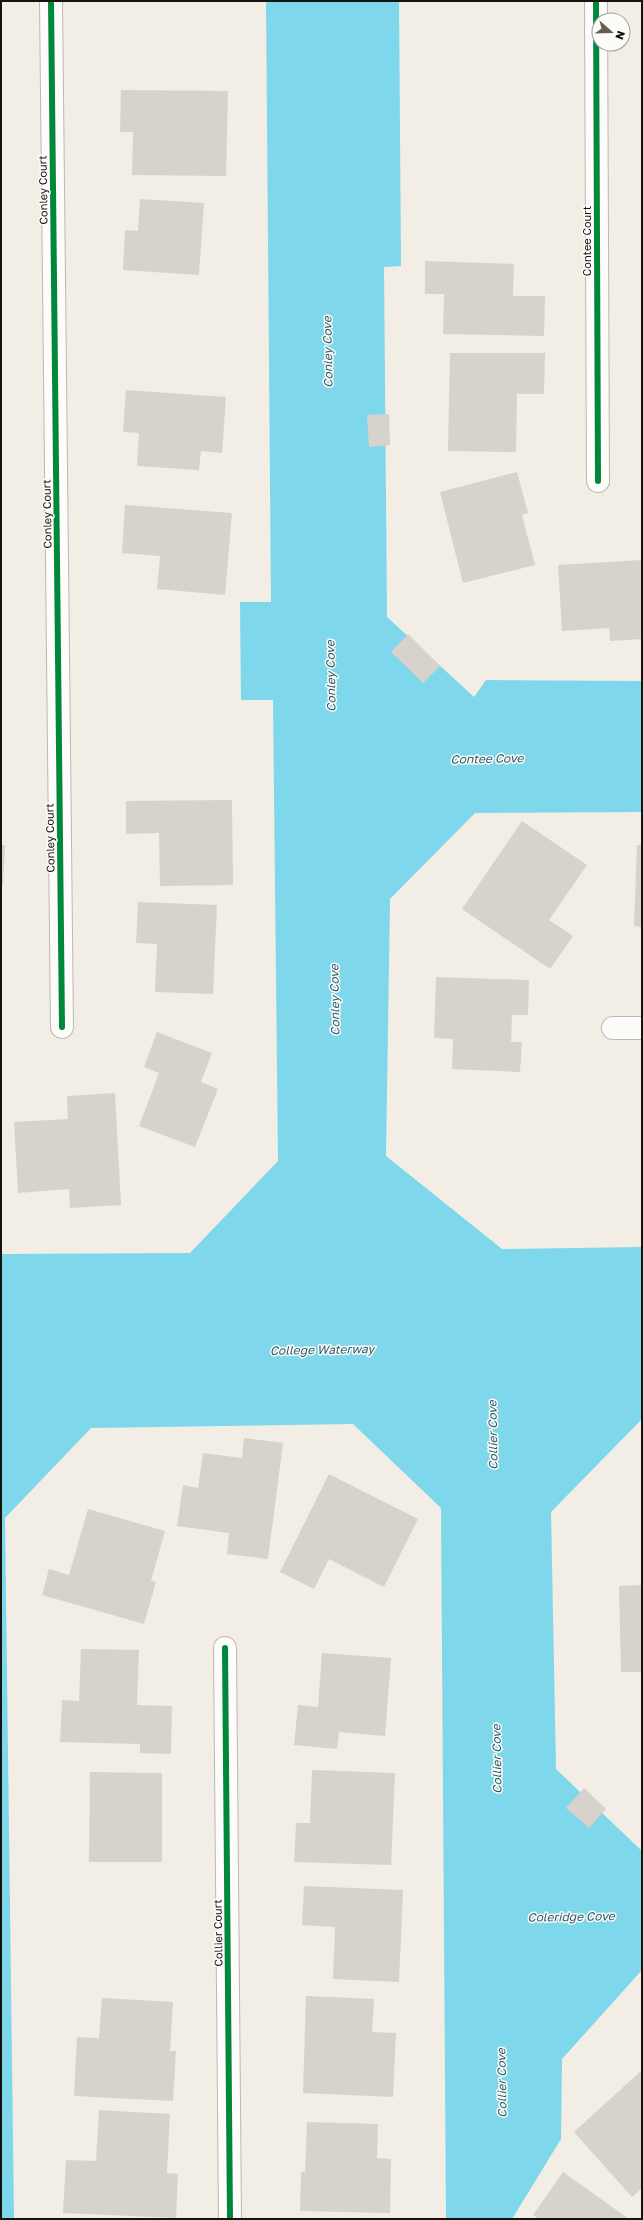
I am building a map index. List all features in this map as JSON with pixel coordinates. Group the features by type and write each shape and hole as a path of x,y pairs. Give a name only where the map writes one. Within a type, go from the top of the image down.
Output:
{"street":[{"name":"Conley Court","path":"51,1 62,1027"},
{"name":"Contee Court","path":"596,1 598,480"},
{"path":"613,1028 642,1028"},
{"name":"Collier Court","path":"225,1648 230,2219"}],"water":[{"path":"266,1 399,1 401,266 384,267 387,617 474,697 486,680 642,681 642,812 475,813 390,899 386,1156 502,1249 642,1247 642,1419 551,1512 556,1769 642,1851 642,1970 562,2059 561,2139 512,2219 446,2219 441,1508 353,1424 91,1428 5,1518 14,2219 1,2219 1,1254 190,1253 278,1161 273,700 241,700 240,602 271,602"}],"building":[{"path":"121,90 228,91 226,176 132,175 133,132 120,132"},
{"path":"140,199 204,203 199,275 123,270 125,230 138,231"},
{"path":"425,261 514,264 513,296 545,296 544,336 443,334 444,294 425,294"},
{"path":"450,353 545,353 544,394 517,394 516,452 448,451"},
{"path":"126,390 226,397 222,453 201,451 199,470 137,466 139,433 123,432"},
{"path":"389,414 390,445 369,447 367,415"},
{"path":"517,472 528,513 522,515 535,565 463,583 440,492"},
{"path":"125,505 232,513 225,595 157,589 160,556 122,553"},
{"path":"642,560 642,639 610,641 609,628 562,631 558,565"},
{"path":"408,634 440,666 423,683 391,652"},
{"path":"232,800 233,885 160,886 159,833 126,834 126,801"},
{"path":"522,821 587,865 549,920 573,936 550,969 462,909"},
{"path":"1,845 5,845 3,886 1,886"},
{"path":"637,845 642,845 642,927 634,926"},
{"path":"138,902 217,905 213,994 155,992 157,944 136,943"},
{"path":"436,977 529,980 528,1015 512,1015 511,1042 522,1042 520,1072 452,1069 453,1039 434,1038"},
{"path":"157,1032 212,1053 201,1082 218,1089 195,1147 139,1126 159,1073 144,1067"},
{"path":"115,1093 121,1205 70,1208 69,1189 18,1193 14,1122 68,1119 67,1096"},
{"path":"244,1438 283,1443 268,1559 227,1554 229,1533 177,1526 183,1485 198,1488 203,1453 242,1458"},
{"path":"329,1474 418,1519 384,1587 329,1559 314,1589 280,1572"},
{"path":"88,1509 165,1531 151,1581 156,1582 144,1624 42,1595 49,1569 69,1575"},
{"path":"642,1585 642,1672 621,1672 619,1586"},
{"path":"81,1649 139,1650 137,1705 172,1706 171,1754 140,1753 140,1744 60,1742 62,1700 79,1701"},
{"path":"322,1653 391,1658 385,1736 339,1732 337,1749 294,1745 298,1705 318,1707"},
{"path":"312,1770 395,1773 391,1865 294,1862 296,1823 310,1823"},
{"path":"90,1772 162,1773 162,1862 89,1862"},
{"path":"584,1788 606,1809 589,1828 566,1808"},
{"path":"304,1886 403,1890 399,1982 333,1979 335,1927 302,1925"},
{"path":"306,1996 374,1999 372,2032 396,2033 393,2097 303,2093"},
{"path":"102,1998 173,2002 170,2051 176,2051 173,2101 74,2096 77,2037 99,2038"},
{"path":"642,2070 642,2188 632,2197 574,2132"},
{"path":"99,2110 170,2114 167,2173 178,2174 176,2218 63,2213 66,2160 96,2161"},
{"path":"307,2122 378,2124 377,2158 391,2159 390,2213 300,2211 301,2172 305,2172"},
{"path":"563,2172 629,2219 539,2219 533,2215"}],"cycle path":[{"path":"51,1 62,1027"},
{"path":"596,1 598,481"},
{"path":"225,1648 230,2219"}],"water label":[{"name":"Conley Cove","path":"328,352"},
{"name":"Conley Cove","path":"331,676"},
{"name":"Contee Cove","path":"487,759"},
{"name":"Conley Cove","path":"335,1000"},
{"name":"College Waterway","path":"322,1350"},
{"name":"Collier Cove","path":"493,1435"},
{"name":"Collier Cove","path":"497,1759"},
{"name":"Coleridge Cove","path":"571,1917"},
{"name":"Collier Cove","path":"502,2083"}]}
